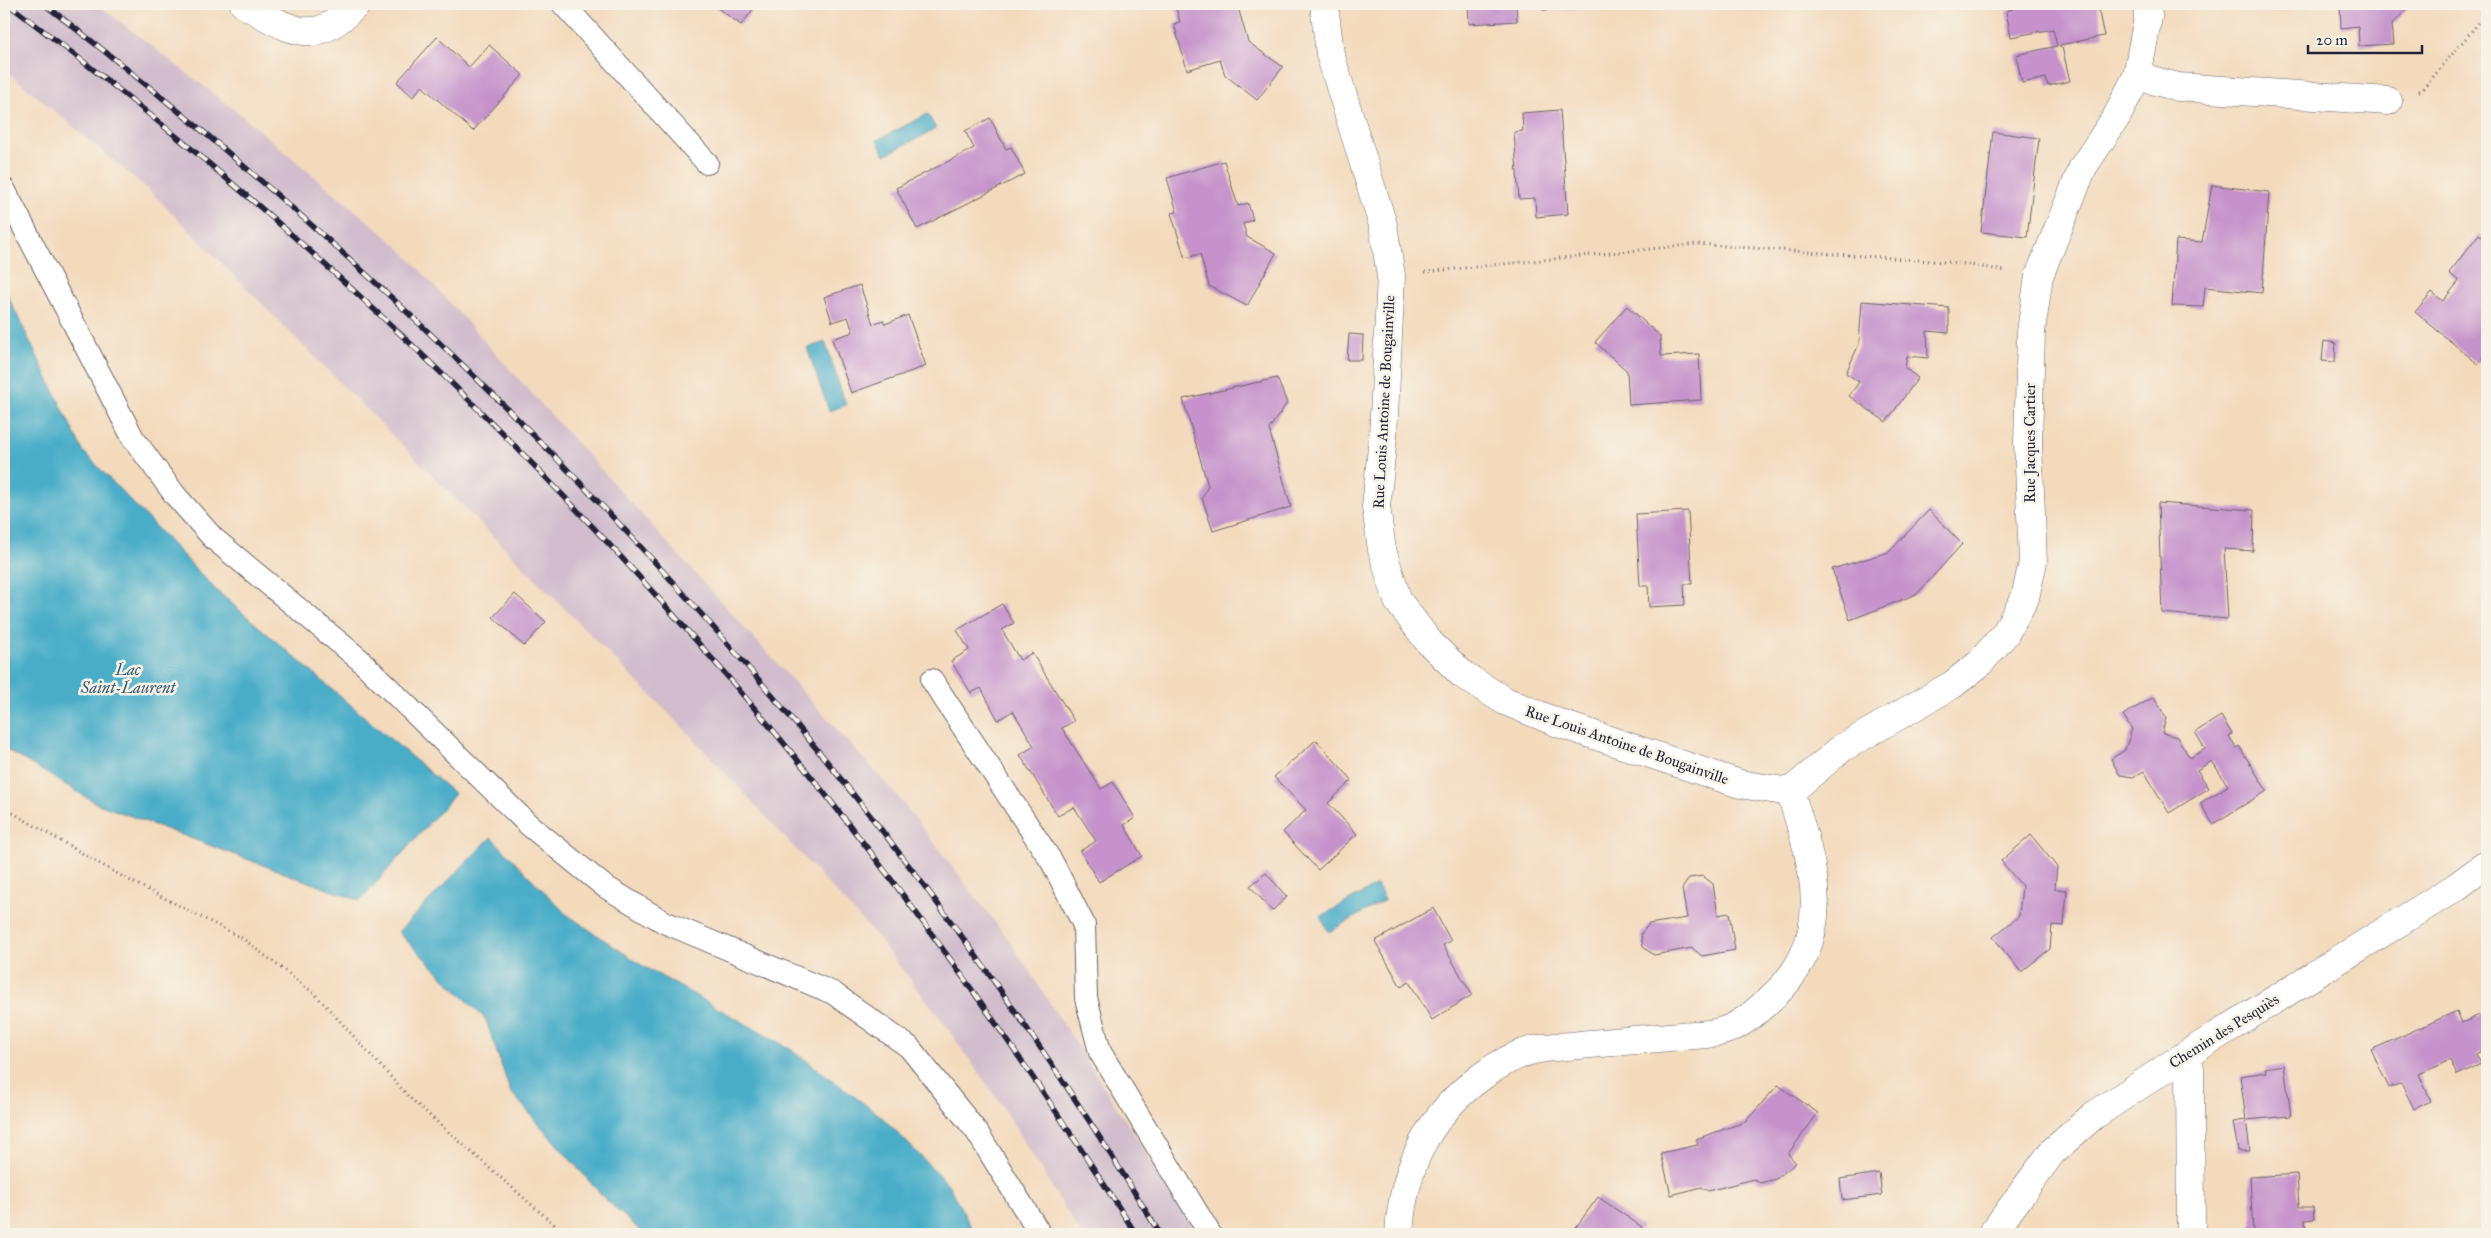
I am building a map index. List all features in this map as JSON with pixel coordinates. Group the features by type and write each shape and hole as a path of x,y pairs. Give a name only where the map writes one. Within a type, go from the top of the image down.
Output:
{"street":[{"path":"244,4 299,30 320,30 341,18 357,4"},
{"name":"Rue Louis Antoine de Bougainville","path":"1324,4 1330,54 1383,225 1391,276 1383,436 1376,507 1382,550 1398,601 1429,642 1462,675 1505,701 1561,724 1740,784 1790,792"},
{"name":"Rue Jacques Cartier","path":"1790,792 1842,748 1952,685 1979,664 2005,634 2025,598 2033,562 2028,444 2031,332 2039,276 2084,167 2117,116 2137,76 2148,17 2147,4"},
{"path":"2137,76 2178,87 2388,101"},
{"path":"1398,1234 1401,1203 1412,1163 1434,1121 1461,1091 1497,1065 1534,1050 1719,1032 1750,1017 1778,992 1799,966 1814,931 1815,890 1808,845 1790,792"},
{"name":"Chemin des Pesquiès","path":"1992,1234 2052,1152 2093,1116 2184,1056 2456,887 2487,864"},
{"path":"2184,1056 2190,1068 2191,1234"}],"lane":[{"path":"563,4 707,163"},
{"path":"4,189 133,438 176,495 212,538 359,659 529,825 604,886 664,922 833,993 909,1047 977,1132 1040,1234"},
{"path":"932,680 1052,862 1084,925 1086,998 1100,1052 1210,1234"}],"path":[{"path":"2388,101 2422,90 2487,13"},
{"path":"1391,276 1698,244 1959,263 2039,276"},
{"path":"4,808 123,876 242,938 315,994 412,1099 565,1234"}],"shaded area":[{"path":"4,4 97,4 236,111 399,247 901,800 1012,944 1198,1234 1081,1234 998,1100 944,1023 877,937 691,736 150,191 4,69"}],"water":[{"path":"928,114 936,129 885,155 877,140"},
{"name":"Lac Saint-Laurent","path":"4,288 83,451 217,591 455,794 360,901 98,804 4,748"},
{"path":"825,342 846,405 829,411 807,348"},
{"path":"491,837 566,914 643,966 792,1050 882,1117 948,1184 975,1234 644,1234 604,1198 510,1091 486,1020 398,932"},
{"path":"1377,885 1385,900 1329,932 1320,917"}],"building":[{"path":"712,4 757,4 741,25"},
{"path":"1175,4 1237,4 1248,42 1283,67 1257,100 1225,75 1220,60 1187,70 1174,24 1180,22"},
{"path":"1468,4 1516,4 1517,21 1469,24"},
{"path":"1542,4 1593,4 1594,7 1543,10"},
{"path":"2012,4 2097,4 2104,36 2060,45 2070,81 2048,86 2046,78 2022,83 2016,55 2057,46 2053,29 2011,37 2006,11 2013,9"},
{"path":"2340,4 2411,4 2392,25 2394,44 2359,46 2358,26 2341,28"},
{"path":"437,37 469,67 489,45 523,75 473,131 422,86 413,97 397,82"},
{"path":"1560,110 1568,214 1536,217 1535,198 1519,199 1514,132 1523,131 1522,113"},
{"path":"990,118 1006,149 1011,147 1025,174 917,229 896,188 974,148 965,131"},
{"path":"1993,132 2039,138 2027,237 1981,232"},
{"path":"1224,161 1238,206 1248,203 1253,220 1243,224 1247,237 1276,253 1247,306 1209,286 1200,254 1185,258 1171,213 1177,212 1167,178"},
{"path":"2212,185 2269,192 2262,293 2205,287 2203,307 2172,306 2176,240 2202,242"},
{"path":"2479,234 2487,241 2487,322 2482,328 2487,331 2487,352 2478,364 2415,312 2432,292 2443,301 2459,281 2449,273"},
{"path":"860,285 873,324 883,320 885,324 908,315 926,366 851,393 832,339 853,332 848,317 832,322 824,297"},
{"path":"1862,301 1949,308 1949,333 1927,331 1928,358 1907,356 1905,368 1918,378 1886,422 1849,396 1859,382 1846,373 1859,344"},
{"path":"1627,306 1660,336 1661,356 1699,354 1701,400 1629,405 1627,371 1595,342"},
{"path":"1349,334 1363,335 1362,360 1347,360"},
{"path":"2324,341 2336,343 2335,362 2322,361"},
{"path":"1277,378 1287,403 1269,429 1291,507 1213,531 1202,498 1208,486 1183,399"},
{"path":"2158,503 2254,510 2253,551 2224,549 2228,619 2162,613"},
{"path":"1929,510 1962,544 1917,594 1850,620 1832,569 1889,552"},
{"path":"1688,511 1692,584 1684,584 1685,605 1649,607 1648,586 1640,586 1636,514"},
{"path":"515,594 546,622 524,646 493,617"},
{"path":"1002,604 1014,623 1002,630 1020,660 1032,653 1074,721 1062,728 1101,789 1113,782 1135,818 1124,825 1142,856 1099,882 1080,851 1096,841 1074,807 1058,816 1020,755 1034,746 1013,711 998,720 981,688 971,693 951,661 969,650 957,630"},
{"path":"2154,697 2166,718 2162,733 2177,737 2190,758 2205,749 2195,732 2221,716 2232,734 2229,736 2236,748 2239,746 2267,791 2213,824 2200,803 2228,786 2212,761 2197,770 2209,788 2169,813 2144,771 2133,777 2120,775 2111,759 2125,750 2132,729 2123,715"},
{"path":"1316,740 1352,780 1328,803 1357,834 1318,870 1283,832 1306,810 1274,777"},
{"path":"2031,835 2057,867 2055,889 2067,890 2064,926 2052,925 2050,949 2021,972 1993,937 2019,916 2022,886 2001,861"},
{"path":"1266,873 1287,897 1272,911 1250,886"},
{"path":"1703,876 1713,884 1718,915 1729,913 1735,950 1702,956 1692,948 1654,955 1643,947 1641,934 1649,924 1687,918 1682,889 1689,878"},
{"path":"1433,908 1451,941 1443,945 1472,995 1432,1020 1409,982 1401,987 1375,941"},
{"path":"2457,1011 2462,1023 2487,1011 2487,1048 2476,1054 2481,1064 2457,1075 2450,1060 2419,1074 2431,1101 2414,1109 2401,1083 2389,1088 2371,1050"},
{"path":"2284,1065 2291,1116 2246,1120 2240,1076 2266,1072 2265,1068"},
{"path":"1778,1085 1818,1113 1788,1154 1796,1163 1776,1179 1760,1183 1754,1179 1708,1191 1702,1187 1671,1195 1661,1153 1698,1145 1696,1139 1745,1122"},
{"path":"2246,1120 2250,1151 2238,1151 2233,1122"},
{"path":"1879,1173 1882,1195 1842,1200 1840,1179"},
{"path":"2297,1174 2299,1207 2313,1207 2314,1219 2305,1220 2306,1234 2253,1234 2250,1177"},
{"path":"1598,1197 1642,1227 1637,1234 1571,1234"}],"railway":[{"path":"8,4 114,86 218,171 318,259 417,350 512,443 605,540 695,639 782,741 922,920 1053,1107 1136,1234"},
{"path":"44,4 207,135 364,272 515,416 659,567 797,725 926,888 1047,1058 1160,1234"}]}
